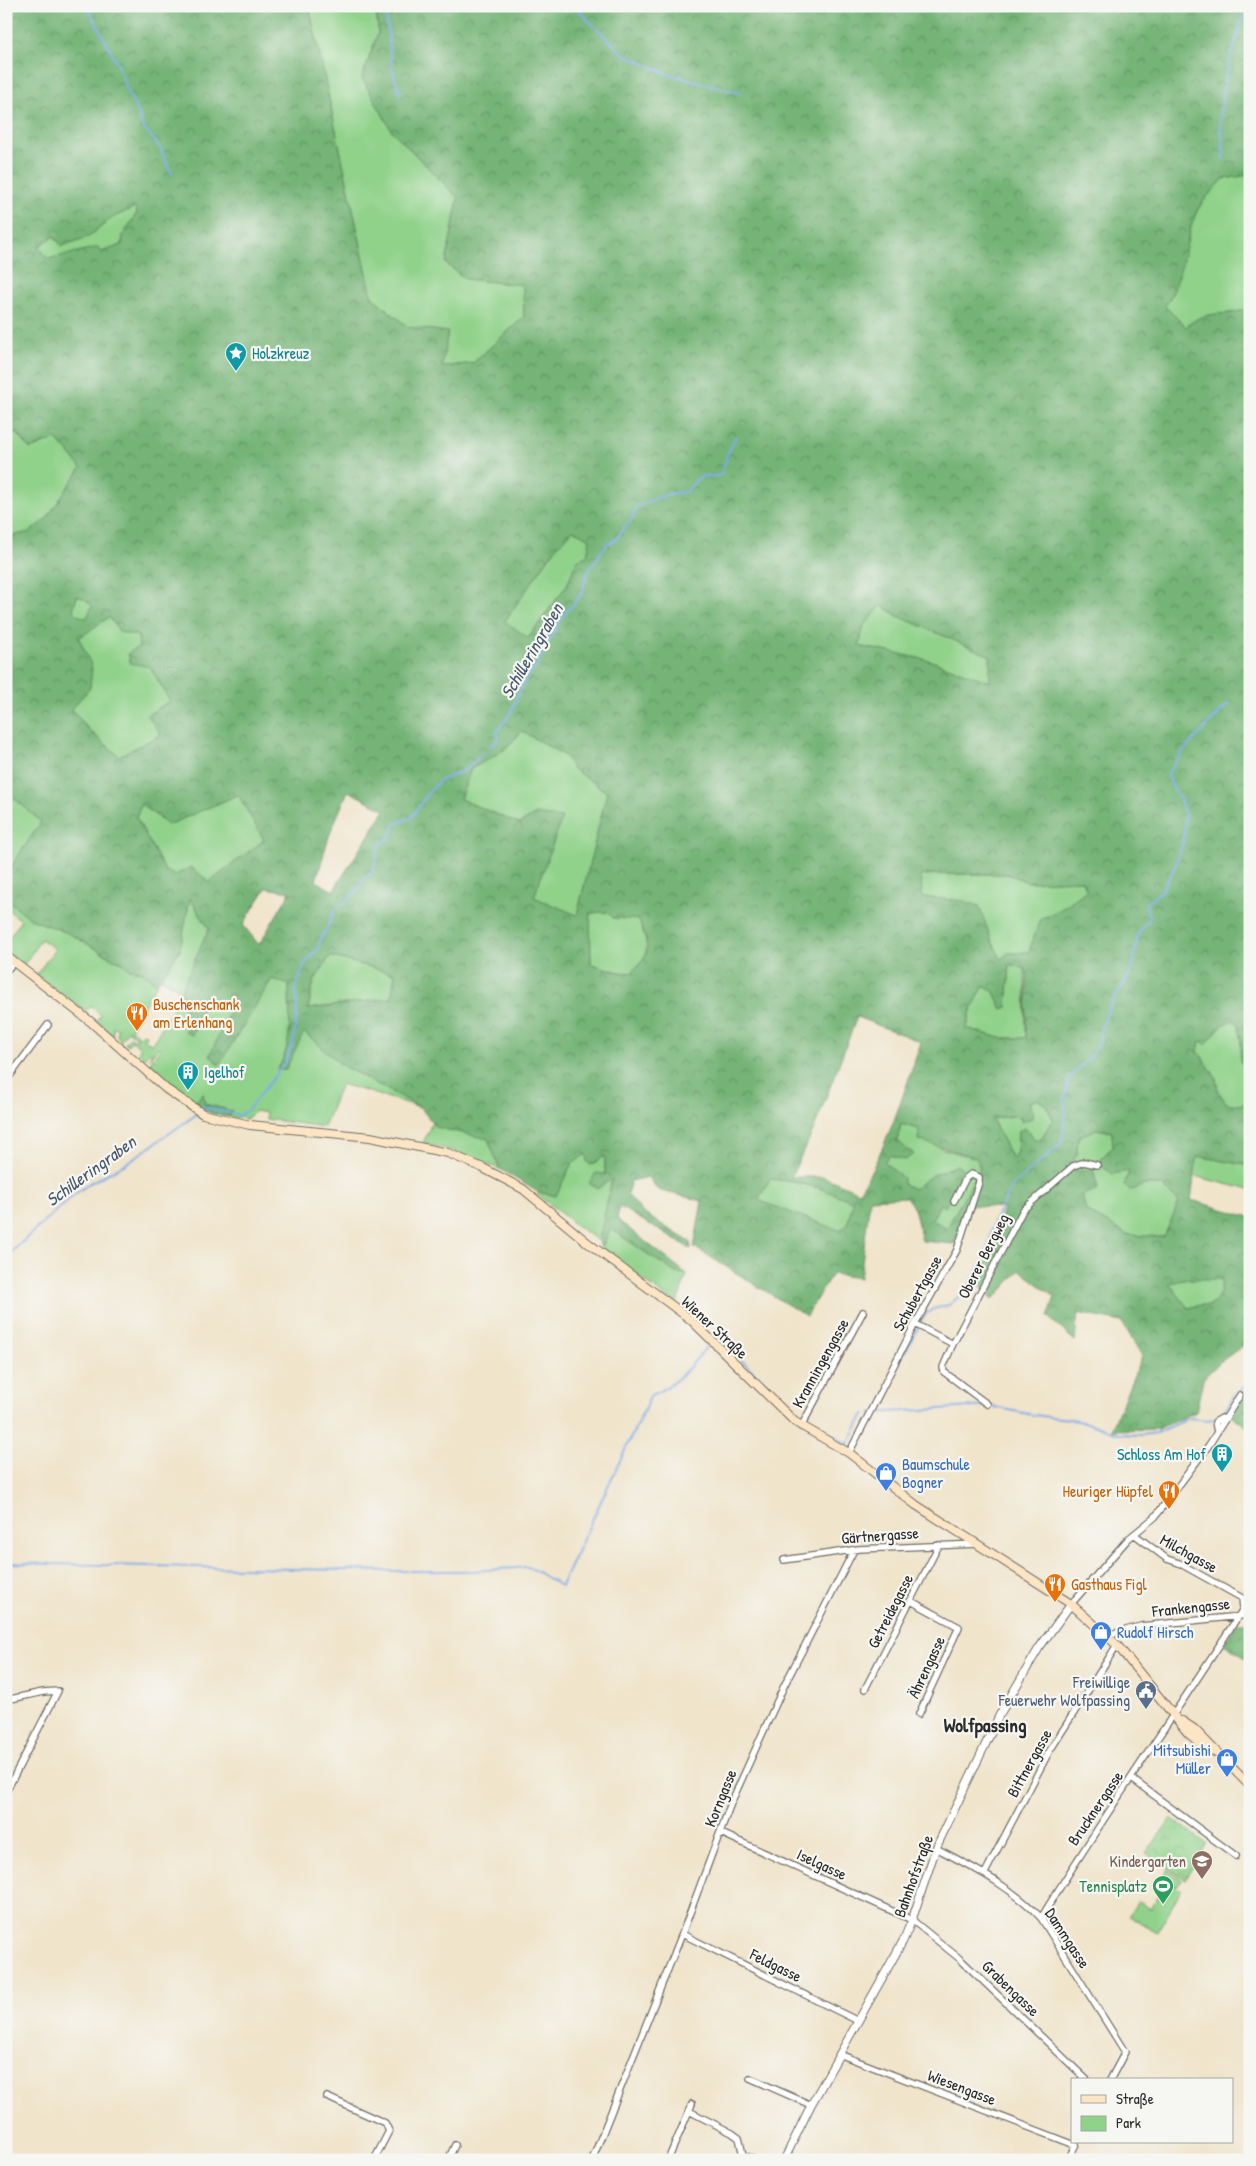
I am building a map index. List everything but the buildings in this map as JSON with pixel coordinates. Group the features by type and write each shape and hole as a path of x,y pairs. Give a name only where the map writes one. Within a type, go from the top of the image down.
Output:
{"main road":[{"name":"Wiener Straße","path":"6,956 84,1016 143,1071 192,1108 203,1114 231,1122 370,1136 448,1153 484,1168 529,1193 588,1243 678,1310 780,1409 874,1470 892,1488 916,1505 1071,1604 1117,1645 1175,1716 1194,1730 1250,1786"}],"street":[{"path":"6,971 14,962"},
{"path":"6,1082 48,1025"},
{"name":"Oberer Bergweg","path":"986,1404 944,1372 944,1367 953,1344 1023,1210 1073,1166 1084,1162 1097,1165"},
{"name":"Schubertgasse","path":"849,1453 956,1250 979,1182 979,1177 971,1174 966,1178 954,1201"},
{"name":"Kranningengasse","path":"803,1423 864,1312"},
{"path":"917,1326 953,1344"},
{"path":"1071,1604 1134,1534 1156,1517 1217,1432 1240,1395"},
{"name":"Milchgasse","path":"1134,1534 1162,1556 1179,1563 1242,1598 1243,1609 1239,1616"},
{"name":"Gärtnergasse","path":"784,1560 854,1550 978,1544"},
{"name":"Getreidegasse","path":"865,1689 912,1601 939,1545"},
{"name":"Korngasse","path":"592,2160 744,1773 784,1686 854,1550"},
{"name":"Ährengasse","path":"912,1601 959,1627 919,1714"},
{"name":"Bahnhofstraße","path":"784,2160 811,2105 902,1941 912,1920 936,1848 1000,1714 1039,1648 1071,1604"},
{"name":"Frankengasse","path":"1107,1635 1141,1626 1250,1615"},
{"name":"Brucknergasse","path":"1041,1918 1108,1810 1132,1779 1175,1716 1239,1616"},
{"name":"Bittnergasse","path":"985,1873 1049,1752 1117,1645"},
{"path":"6,1700 43,1692 58,1691 6,1792"},
{"path":"1132,1779 1236,1856"},
{"name":"Iselgasse","path":"721,1833 912,1920"},
{"name":"Dammgasse","path":"936,1848 985,1873 1024,1900 1041,1918 1125,2052 1111,2078"},
{"name":"Grabengasse","path":"912,1920 960,1959 1085,2078"},
{"name":"Feldgasse","path":"682,1934 858,2021"},
{"name":"Wiesengasse","path":"839,2054 1071,2142"},
{"path":"750,2078 811,2105"},
{"path":"326,2097 385,2123 389,2131 374,2160"},
{"path":"668,2160 692,2104"},
{"path":"689,2111 739,2138 742,2157 755,2160"},
{"path":"1068,2160 1076,2144"},
{"path":"448,2160 456,2146"}],"green space":[{"path":"6,6 309,6 372,297 408,327 448,332 442,367 473,363 524,317 523,285 466,279 446,263 458,198 392,131 362,78 378,33 376,6 1250,6 1250,175 1223,179 1200,205 1191,226 1175,287 1165,306 1186,327 1202,317 1233,313 1250,307 1250,1072 1240,1061 1241,1041 1238,1024 1233,1020 1222,1025 1206,1044 1200,1041 1198,1051 1216,1078 1218,1091 1226,1103 1239,1105 1250,1102 1250,1166 1197,1156 1191,1200 1250,1217 1250,1341 1220,1362 1203,1379 1196,1412 1157,1429 1111,1430 1142,1356 1122,1322 1078,1313 1075,1341 1048,1317 1055,1297 1020,1270 993,1300 978,1283 1004,1208 971,1205 954,1244 922,1241 914,1208 906,1197 870,1199 860,1278 832,1274 806,1316 694,1247 702,1201 658,1190 648,1177 631,1181 627,1194 643,1213 690,1242 691,1249 620,1207 617,1217 619,1221 687,1274 676,1273 611,1229 601,1248 599,1241 612,1179 597,1189 589,1183 596,1173 605,1174 605,1156 591,1165 587,1162 586,1154 571,1165 556,1196 538,1192 500,1169 488,1139 436,1127 420,1107 343,1066 304,1032 285,1070 277,1070 286,1050 288,1039 290,1017 289,984 272,979 219,1065 210,1055 232,1006 205,997 192,1035 186,1032 182,988 209,929 190,898 180,950 156,985 143,972 130,969 120,961 68,933 33,920 6,899 6,865 11,867 41,822 6,791 6,537 30,532 47,518 81,468 55,439 30,449 17,432 6,434","holes":["135,207 137,213 123,235 122,245 101,252 98,247 48,259 39,246 54,236 62,246 88,237 112,218","573,530 590,539 587,556 577,560 567,585 528,638 505,621 555,549","77,596 85,599 92,606 87,618 79,616 73,610","882,605 898,616 990,656 990,682 928,660 859,646 864,626","109,617 120,632 138,636 139,647 128,653 130,663 150,667 170,701 147,715 161,735 119,756 91,732 71,709 90,688 92,667 79,638","522,731 565,756 573,769 607,792 577,915 534,897 562,818 536,814 519,824 460,799 471,769 504,750","348,791 385,810 333,891 316,881 329,836","238,795 264,840 209,882 191,867 175,875 165,871 136,817 141,804 168,825","931,874 1008,874 1028,882 1081,880 1087,890 1061,909 1040,919 1029,952 1008,953 1001,959 979,906 964,901 922,897 921,876","266,888 290,892 259,945 243,925","607,912 613,918 639,920 647,949 643,959 631,973 619,972 591,964 590,913","330,956 395,974 391,998 308,1009 314,981","1010,964 1025,969 1027,975 1026,1038 999,1038 967,1028 970,1013 984,985 994,992 1002,1009 1007,1007","857,1017 921,1042 887,1138 859,1192 824,1177 791,1177 814,1129","1037,1099 1046,1105 1053,1119 1041,1139 1035,1140 1025,1128 1018,1131 1017,1152 1012,1159 992,1119 1010,1116 1019,1117 1022,1122 1032,1118 1033,1111 1029,1102","901,1124 919,1129 918,1140 977,1158 980,1169 946,1229 932,1219 940,1204 945,1207 966,1171 957,1165 932,1175 914,1189 903,1184 903,1178 884,1162 889,1155 905,1160 914,1154 897,1141","1097,1129 1112,1132 1113,1147 1102,1157 1100,1165 1113,1174 1129,1171 1124,1185 1130,1191 1144,1185 1161,1185 1179,1202 1164,1237 1128,1235 1086,1211 1082,1195 1098,1189 1093,1170 1077,1171 1071,1164 1077,1154 1078,1137","770,1179 813,1186 853,1202 847,1226 838,1230 758,1200","1188,1279 1221,1279 1219,1294 1210,1306 1201,1305 1188,1308 1169,1283"]},
{"path":"309,6 376,6 378,33 362,78 392,131 458,198 446,264 466,279 523,285 524,317 473,363 441,367 448,332 408,327 372,297"},
{"path":"1250,175 1250,307 1233,313 1202,317 1186,327 1164,306 1174,287 1197,211 1223,179"},
{"path":"135,207 137,213 123,235 122,245 101,252 48,260 39,246 54,236 62,246 88,237 112,218"},
{"path":"16,432 30,449 55,439 81,468 47,518 30,532 6,537 6,434"},
{"path":"573,530 590,539 587,556 577,560 567,585 528,638 504,621 555,549"},
{"path":"77,596 85,599 92,606 87,618 79,616 73,610"},
{"path":"881,605 898,616 991,656 990,682 928,660 859,646 864,626"},
{"path":"109,617 120,632 138,636 139,647 171,701 161,735 119,756 91,732 71,709 90,688 79,638"},
{"path":"522,731 565,756 573,769 607,792 577,916 533,897 536,814 519,824 460,799 471,769 504,750"},
{"path":"6,791 41,822 11,867 6,865"},
{"path":"238,794 264,840 209,883 191,867 175,875 165,871 136,817 141,804 168,825"},
{"path":"1008,874 1028,882 1081,880 1087,890 1061,909 1040,919 1029,952 1008,953 1001,959 992,941 964,901 922,897 921,875"},
{"path":"190,898 209,929 182,988 192,1035 205,997 232,1006 210,1055 218,1064 272,979 289,985 289,1039 283,1060 278,1069 285,1070 303,1031 343,1066 420,1107 341,1084 324,1127 266,1119 266,1113 255,1111 247,1119 228,1117 232,1111 205,1104 203,1094 194,1104 158,1078 148,1066 160,1048 158,1047 149,1059 152,1053 150,1052 144,1058 139,1053 140,1047 132,1041 128,1045 125,1044 130,1037 136,1040 137,1037 130,1034 130,1030 128,1030 120,1042 117,1035 118,1029 113,1028 113,1036 96,1021 101,1015 91,1006 86,1011 36,975 55,949 41,939 23,966 6,953 6,943 21,920 6,908 6,899 33,920 68,933 120,961 130,969 143,972 156,985 131,1029 140,1037 143,1033 146,1035 144,1039 152,1044 182,993 175,986 160,978 180,950"},
{"path":"607,912 613,918 639,919 647,949 643,959 631,973 619,972 591,964 590,913"},
{"path":"330,956 395,974 392,998 308,1009 314,981"},
{"path":"1010,964 1025,969 1026,1038 999,1038 967,1028 970,1013 984,985 994,992 1002,1009 1007,1007"},
{"path":"1233,1020 1238,1024 1241,1041 1240,1061 1250,1072 1250,1102 1239,1105 1226,1103 1218,1091 1216,1078 1198,1051 1200,1041 1222,1025"},
{"path":"203,1093 205,1104 232,1111 228,1117 210,1113 194,1104"},
{"path":"1037,1099 1046,1105 1053,1119 1041,1139 1035,1140 1030,1134 1018,1131 1017,1152 1012,1159 992,1119 1033,1111 1029,1103"},
{"path":"432,1123 436,1127 488,1139 500,1169 450,1150 423,1143"},
{"path":"901,1124 919,1129 942,1149 977,1158 980,1169 947,1229 932,1220 940,1204 945,1207 932,1175 914,1189 903,1184 884,1162 889,1155 904,1160 914,1154 897,1141"},
{"path":"1097,1129 1112,1132 1113,1147 1102,1157 1118,1172 1129,1170 1144,1185 1161,1185 1179,1202 1164,1237 1128,1235 1086,1211 1082,1195 1098,1189 1093,1170 1077,1171 1071,1164 1077,1154 1077,1137"},
{"path":"586,1153 605,1155 605,1174 612,1178 599,1241 538,1195 538,1192 556,1196 571,1165"},
{"path":"1197,1156 1250,1166 1250,1190 1194,1176"},
{"path":"770,1179 813,1186 853,1202 847,1226 838,1230 757,1200"},
{"path":"611,1229 676,1273 687,1274 677,1303 671,1301 601,1248"},
{"path":"1188,1279 1221,1279 1221,1287 1215,1301 1210,1306 1201,1305 1188,1308 1168,1283"},
{"path":"1250,1383 1250,1429 1231,1415"},
{"path":"1237,1623 1250,1623 1250,1662 1224,1644"},
{"path":"1171,1818 1206,1843 1186,1879 1146,1854"},
{"path":"1168,1870 1182,1879 1177,1886 1163,1878"},
{"name":"Tennisplatz","path":"1167,1882 1181,1890 1157,1932 1129,1915 1138,1901 1151,1909"}],"waterway":[{"path":"93,6 90,12 118,65 127,91 139,114 141,124 160,148 172,174"},
{"path":"385,6 392,69 400,94"},
{"path":"574,6 623,54 668,74 740,93"},
{"path":"1224,159 1220,120 1224,82 1246,6"},
{"name":"Schilleringraben","path":"489,747 498,740 497,732 510,714 523,685 529,674 536,667 560,620 583,592 586,575 606,544 615,541 625,526 631,521 637,506 656,498 687,492 696,480 704,476 718,476 722,473 727,455 736,436"},
{"path":"899,1362 926,1314 933,1309 949,1305 967,1290 987,1254 994,1222 1012,1186 1061,1144 1066,1113 1064,1101 1069,1078 1090,1057 1099,1043 1101,1029 1111,1003 1133,966 1138,933 1149,920 1146,903 1162,890 1169,879 1182,846 1185,824 1184,813 1168,773 1184,750 1229,703"},
{"name":"Schilleringraben","path":"202,1107 240,1115 248,1110 284,1064 293,1043 297,1015 296,987 305,963 317,950 334,910 348,900 361,886 361,881 372,873 380,845 388,839 395,824 411,818 429,792 441,780 465,770 484,752"},
{"name":"Schilleringraben","path":"6,1257 71,1197 90,1183 127,1163 197,1114"},
{"path":"713,1338 716,1335 801,1419 848,1444 864,1414 866,1414"},
{"path":"6,1563 390,1571 473,1571 529,1567 561,1586 651,1395 661,1391 677,1379 710,1342"},
{"path":"1221,1417 1236,1393 1250,1383"},
{"path":"871,1413 990,1406 1033,1415 1079,1420 1118,1434 1141,1435 1156,1433 1190,1418 1216,1419"}],"place":[{"name":"Holzkreuz","path":"236,372"},
{"name":"Buschenschank am Erlenhang","path":"137,1032"},
{"name":"Igelhof","path":"188,1091"},
{"name":"Schloss Am Hof","path":"1222,1473"},
{"name":"Baumschule Bogner","path":"886,1492"},
{"name":"Heuriger Hüpfel","path":"1169,1510"},
{"name":"Gasthaus Figl","path":"1055,1603"},
{"name":"Rudolf Hirsch","path":"1101,1651"},
{"name":"Freiwillige Feuerwehr Wolfpassing","path":"1146,1710"},
{"name":"Mitsubishi Müller","path":"1227,1778"},
{"name":"Kindergarten","path":"1202,1880"},
{"name":"Tennisplatz","path":"1163,1905"}],"district":[{"name":"Wolfpassing","path":"985,1725"}]}
